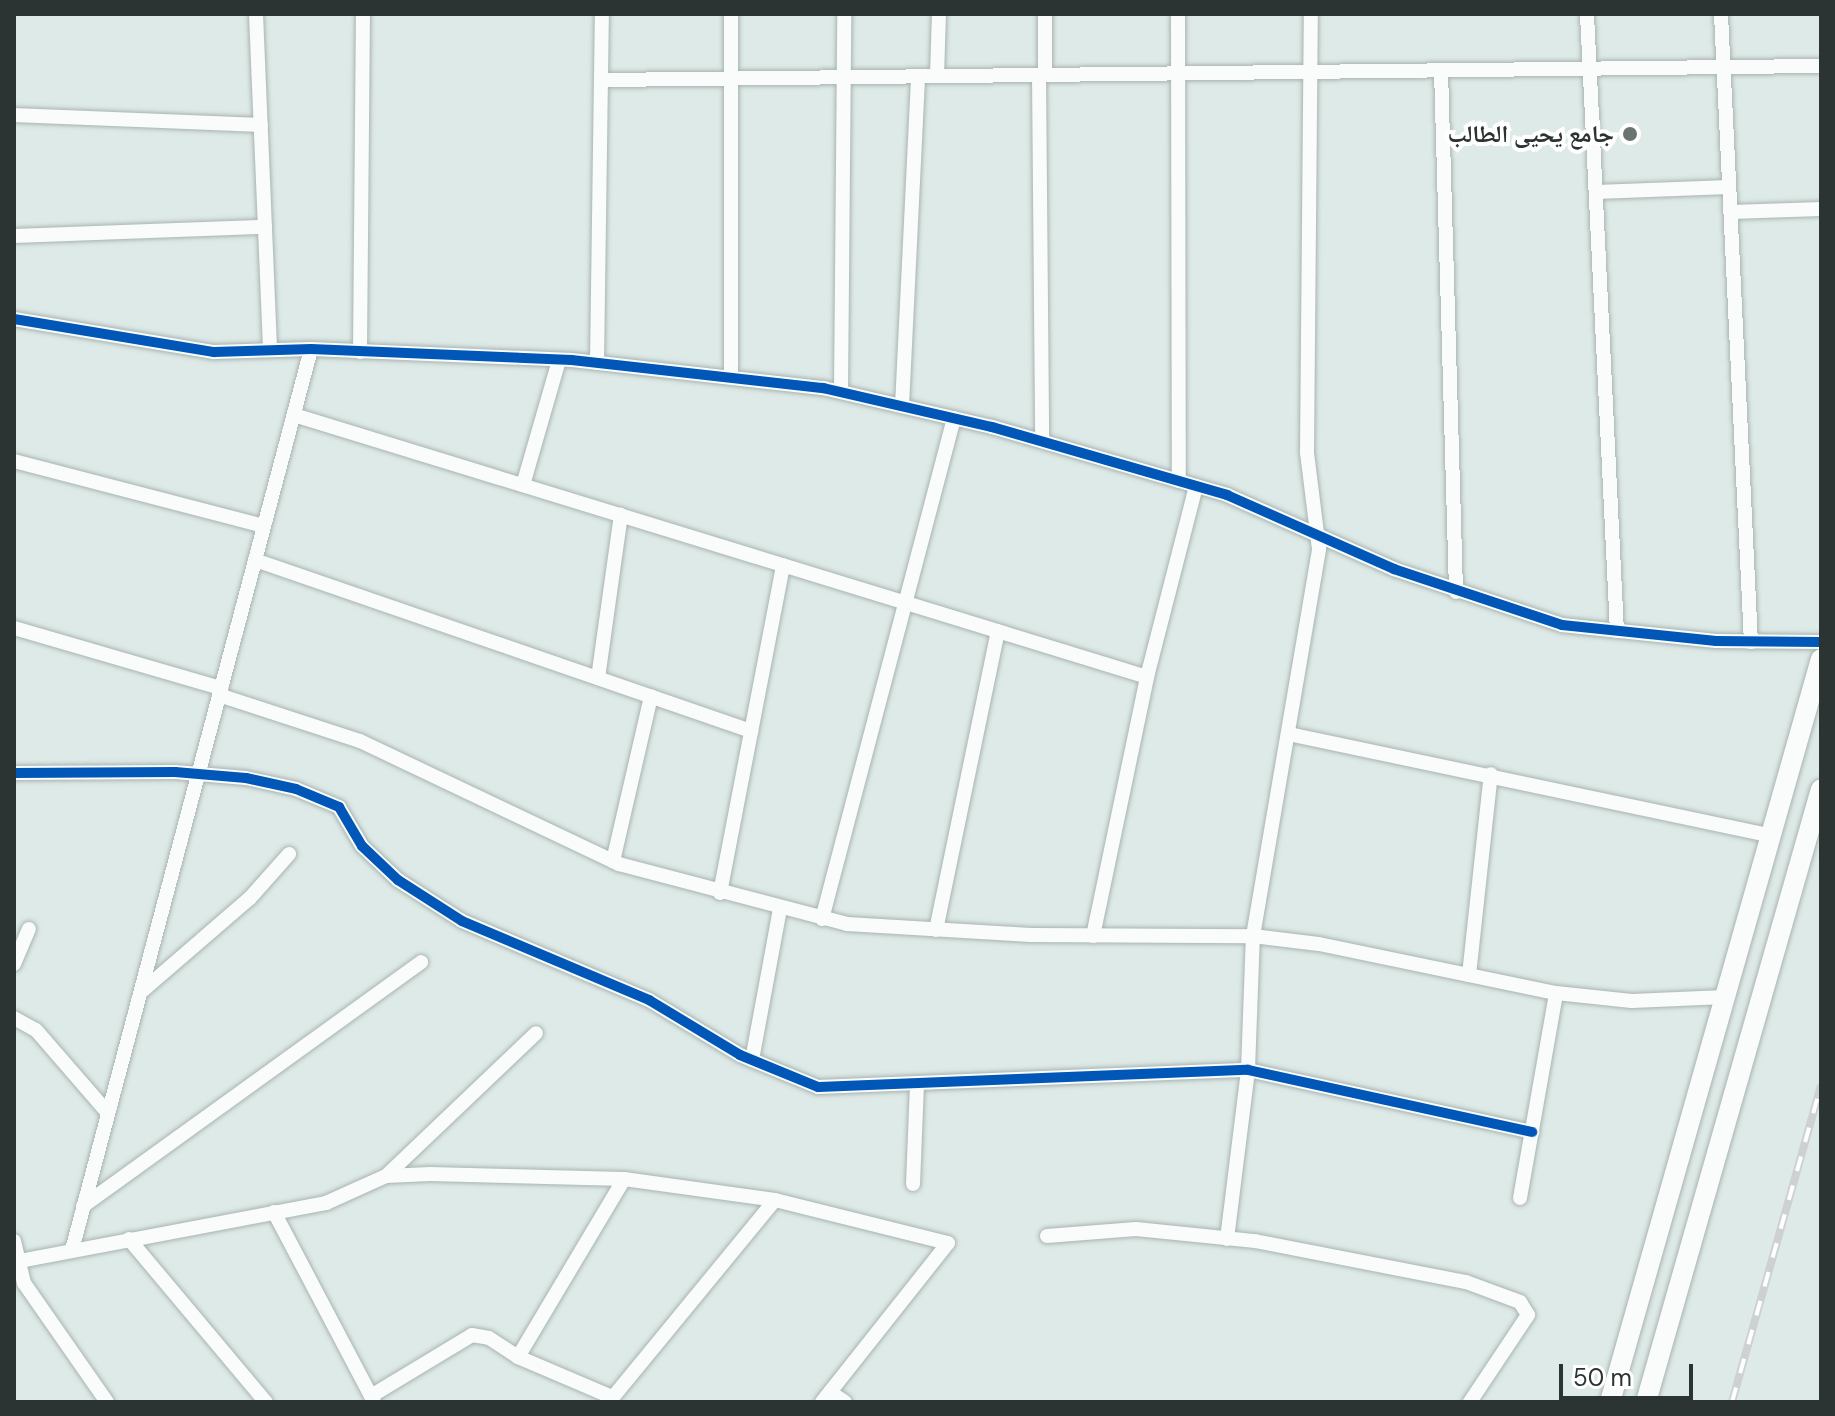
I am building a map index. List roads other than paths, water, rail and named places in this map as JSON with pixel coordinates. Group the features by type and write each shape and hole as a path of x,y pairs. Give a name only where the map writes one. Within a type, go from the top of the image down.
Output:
{"main road":[{"path":"1610,1402 1821,659"},
{"path":"1646,1402 1821,789"}],"street":[{"path":"256,14 270,350"},
{"path":"360,352 363,14"},
{"path":"597,363 602,14"},
{"path":"731,14 731,377"},
{"path":"841,392 844,14"},
{"path":"937,76 939,14"},
{"path":"1042,441 1042,75 1045,14"},
{"path":"1178,14 1179,481"},
{"path":"1227,1239 1248,1070 1253,936 1319,549 1307,452 1313,72 1311,14"},
{"path":"1587,14 1617,631"},
{"path":"1721,14 1751,642"},
{"path":"603,80 1821,66"},
{"path":"1441,70 1456,592"},
{"path":"902,406 918,76"},
{"path":"14,115 261,125"},
{"path":"1596,192 1729,187"},
{"path":"1731,212 1821,209"},
{"path":"14,236 265,227"},
{"path":"14,319 214,352 311,349 559,360 731,377 841,392 1042,441 1196,486 1317,532 1456,592 1562,625 1751,642 1821,642"},
{"path":"72,1250 311,349"},
{"path":"523,485 559,360"},
{"path":"294,415 1147,677"},
{"path":"822,919 902,602 954,418"},
{"path":"14,461 264,526"},
{"path":"1093,936 1147,677 1196,486"},
{"path":"598,678 621,515"},
{"path":"255,560 751,731"},
{"path":"720,893 783,565"},
{"path":"14,628 220,691 360,741 613,861 822,919 936,930 1093,936 1253,936 1556,993 1632,1001 1725,997"},
{"path":"936,930 998,631"},
{"path":"613,861 651,696"},
{"path":"1289,734 1491,774 1772,836"},
{"path":"14,773 246,778 339,807 362,846 398,880 462,921 649,1000 752,1060 818,1087 1248,1070 1532,1132"},
{"path":"1469,975 1491,774"},
{"path":"140,992 250,898 289,854"},
{"path":"752,1060 780,909"},
{"path":"14,964 29,929"},
{"path":"83,1206 421,962"},
{"path":"1520,1198 1556,993"},
{"path":"14,1018 36,1030 108,1113"},
{"path":"16,1261 326,1203 386,1176 536,1033"},
{"path":"913,1184 917,1084"},
{"path":"386,1176 505,1173 624,1179 775,1200 948,1243 826,1397 845,1402"},
{"path":"518,1357 624,1179"},
{"path":"274,1212 372,1399 472,1335 489,1338 518,1357 610,1400 775,1200"},
{"path":"1047,1236 1136,1229 1227,1239 1466,1282 1520,1302 1528,1315 1470,1402"},
{"path":"129,1239 266,1402"},
{"path":"14,1241 16,1261 24,1283 107,1402"}],"railway":[{"path":"1732,1402 1821,1085"}],"place":[{"name":"جامع يحيى الطالب","path":"1630,134"}]}
